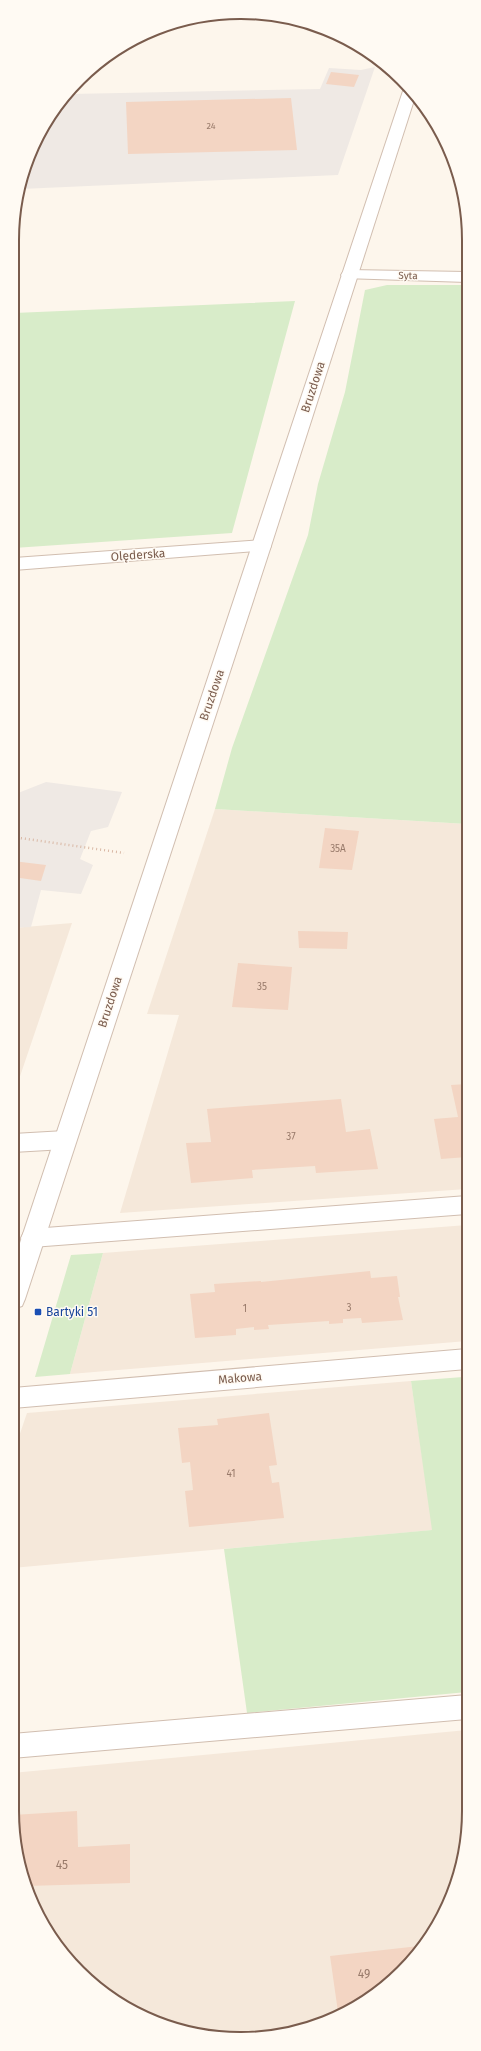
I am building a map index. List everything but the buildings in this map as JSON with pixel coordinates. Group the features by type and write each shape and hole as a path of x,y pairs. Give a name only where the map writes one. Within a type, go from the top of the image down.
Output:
{"street":[{"name":"Bruzdowa","path":"19,1280 262,546 408,96"},
{"name":"Syta","path":"349,276 462,277"},
{"name":"Olęderska","path":"19,564 262,546"},
{"path":"19,1144 65,1140"},
{"name":"Makowa","path":"19,1397 462,1358"}],"lane":[{"path":"32,1238 462,1205"},
{"path":"19,1745 462,1707"}],"path":[{"path":"19,838 158,858"}],"shaded area":[{"path":"375,67 338,175 25,189 31,169 42,143 56,117 74,94 320,89 329,68 361,70"},
{"path":"46,782 122,792 108,827 91,831 80,859 93,865 81,894 41,890 31,927 19,928 19,793"},
{"path":"215,809 462,824 462,1189 120,1213 179,1015 147,1014"},
{"path":"72,923 19,1079 19,927"},
{"path":"462,1225 462,1341 70,1374 103,1253"},
{"path":"411,1381 433,1530 19,1567 19,1436 27,1413"},
{"path":"462,1730 462,1825 458,1854 445,1895 425,1934 407,1957 387,1977 364,1995 325,2015 284,2028 255,2032 226,2032 197,2028 156,2015 117,1995 94,1977 74,1957 56,1934 36,1895 23,1854 19,1825 19,1772"}],"green space":[{"path":"387,285 462,285 462,824 215,809 232,748 308,535 318,484 345,392 365,290"},
{"path":"295,301 232,533 19,548 19,313"},
{"path":"103,1253 70,1374 35,1377 71,1255"},
{"path":"462,1377 462,1692 247,1713 224,1549 432,1530 411,1381"}],"place":[{"name":"Bartyki 51","path":"38,1312"}]}
